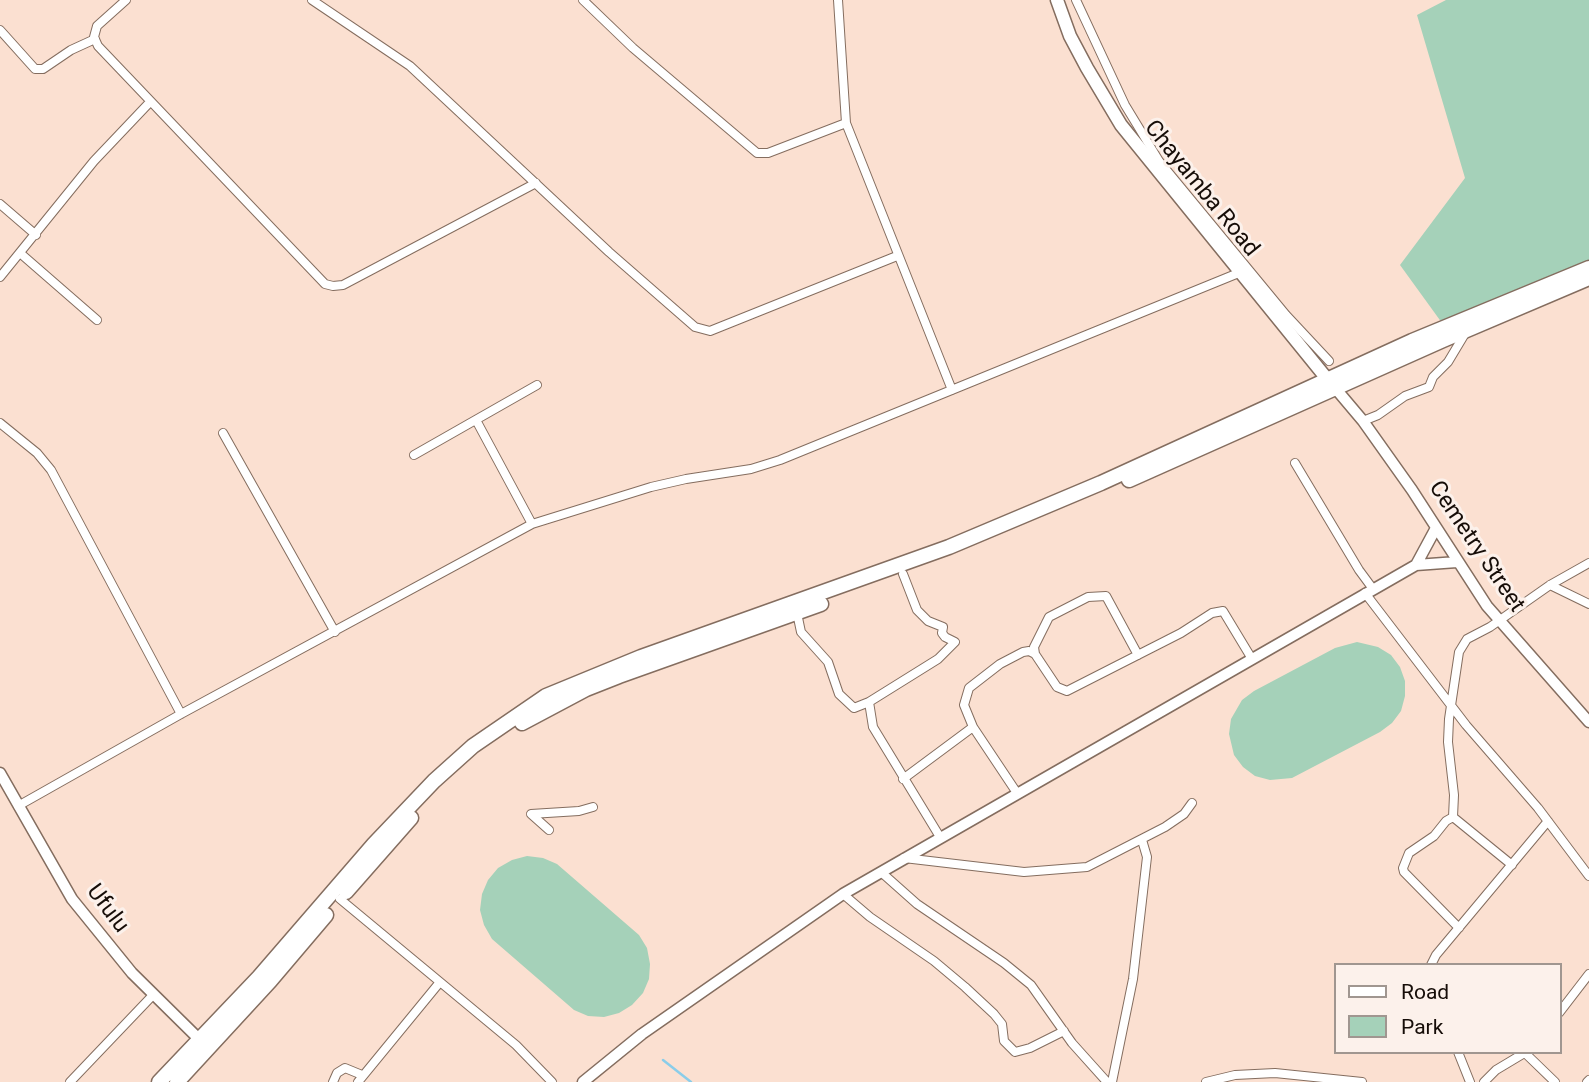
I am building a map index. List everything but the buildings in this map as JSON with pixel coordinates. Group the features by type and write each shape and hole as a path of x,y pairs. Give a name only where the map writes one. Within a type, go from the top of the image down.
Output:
{"highway":[{"path":"159,1082 204,1044 441,786 480,752 520,724 586,689 618,676 903,574 1015,529 1332,385 1412,341 1589,268"},
{"path":"177,1082 204,1044 374,844 473,746 546,696 641,657 949,547 1101,483 1205,433 1332,385 1589,278"}],"main road":[{"name":"Chayamba Road","path":"1057,0 1081,58 1121,125 1332,385"}],"street":[{"path":"126,0 97,26 95,39 102,52 329,286 343,285 536,183"},
{"path":"313,0 410,66 695,327 710,331 898,256"},
{"path":"583,0 633,48 757,153 768,153 846,123"},
{"path":"838,0 846,123 952,390"},
{"path":"1076,0 1125,105 1159,160 1286,315 1329,361"},
{"path":"0,30 35,69 43,69 71,50 95,39"},
{"path":"0,277 94,160 150,102"},
{"path":"0,204 36,234"},
{"path":"20,253 97,320"},
{"path":"18,806 181,714 532,524 651,487 761,466 1241,272"},
{"path":"1363,421 1378,415 1405,396 1429,387 1433,377 1448,362 1467,330"},
{"path":"414,455 537,385"},
{"name":"Cemetry Street","path":"1332,385 1363,421 1412,490 1457,562 1499,621 1589,722"},
{"path":"476,420 532,524"},
{"path":"0,423 37,453 51,470 181,714"},
{"path":"223,433 335,632"},
{"path":"1295,463 1369,591 1466,725 1548,821 1589,876"},
{"path":"1416,565 1436,528"},
{"path":"583,1082 642,1034 843,894 1416,565 1457,562"},
{"path":"1453,817 1454,794 1448,742 1462,646 1467,639 1589,563"},
{"path":"797,612 801,632 828,662 839,694 854,708 869,702 937,659 955,642 945,637 942,633 943,627 928,621 917,610 903,574"},
{"path":"1550,585 1589,604"},
{"path":"1138,655 1106,596 1088,597 1049,617 1034,647 1035,654 1057,687 1067,691 1138,655 1212,613 1223,611 1252,659"},
{"path":"1017,793 973,727 964,705 970,688 992,669 1023,652 1035,654"},
{"path":"869,702 873,727 940,837"},
{"path":"903,779 973,727"},
{"name":"Ufulu","path":"0,773 72,900 111,949 153,995 204,1044"},
{"path":"904,858 1024,872 1087,867 1142,840 1184,814 1192,803"},
{"path":"550,830 531,814 579,811 593,807"},
{"path":"1453,817 1512,865"},
{"path":"1453,817 1446,821 1434,836 1409,853 1403,868 1459,929"},
{"path":"1432,963 1548,821"},
{"path":"1110,1082 1135,965 1147,856 1142,840"},
{"path":"881,872 917,904 1004,963 1031,985 1064,1031 1110,1082"},
{"path":"843,894 870,917 934,961 975,996 1002,1024 1004,1041 1015,1052 1030,1048 1064,1031"},
{"path":"340,899 516,1045 552,1082"},
{"path":"1561,1010 1589,974"},
{"path":"332,1082 337,1073 345,1068 360,1079 440,982"},
{"path":"70,1082 153,995"},
{"path":"1459,1054 1471,1082"},
{"path":"1484,1082 1496,1070 1524,1054"},
{"path":"1527,1054 1555,1082"},
{"path":"1206,1082 1235,1075 1275,1073 1335,1077 1362,1082"}],"green space":[{"path":"1446,0 1589,0 1589,265 1442,323 1400,265 1465,178 1417,15"},
{"path":"1357,642 1378,647 1391,655 1400,667 1405,681 1405,696 1401,711 1392,723 1380,732 1292,778 1270,780 1255,776 1243,767 1234,755 1229,734 1231,719 1242,700 1335,648"},
{"path":"527,856 543,858 557,864 639,935 647,948 649,979 643,993 632,1005 619,1013 604,1017 588,1016 574,1010 492,939 480,910 482,894 488,880 498,868"}],"waterway":[{"path":"663,1060 691,1082"}]}
